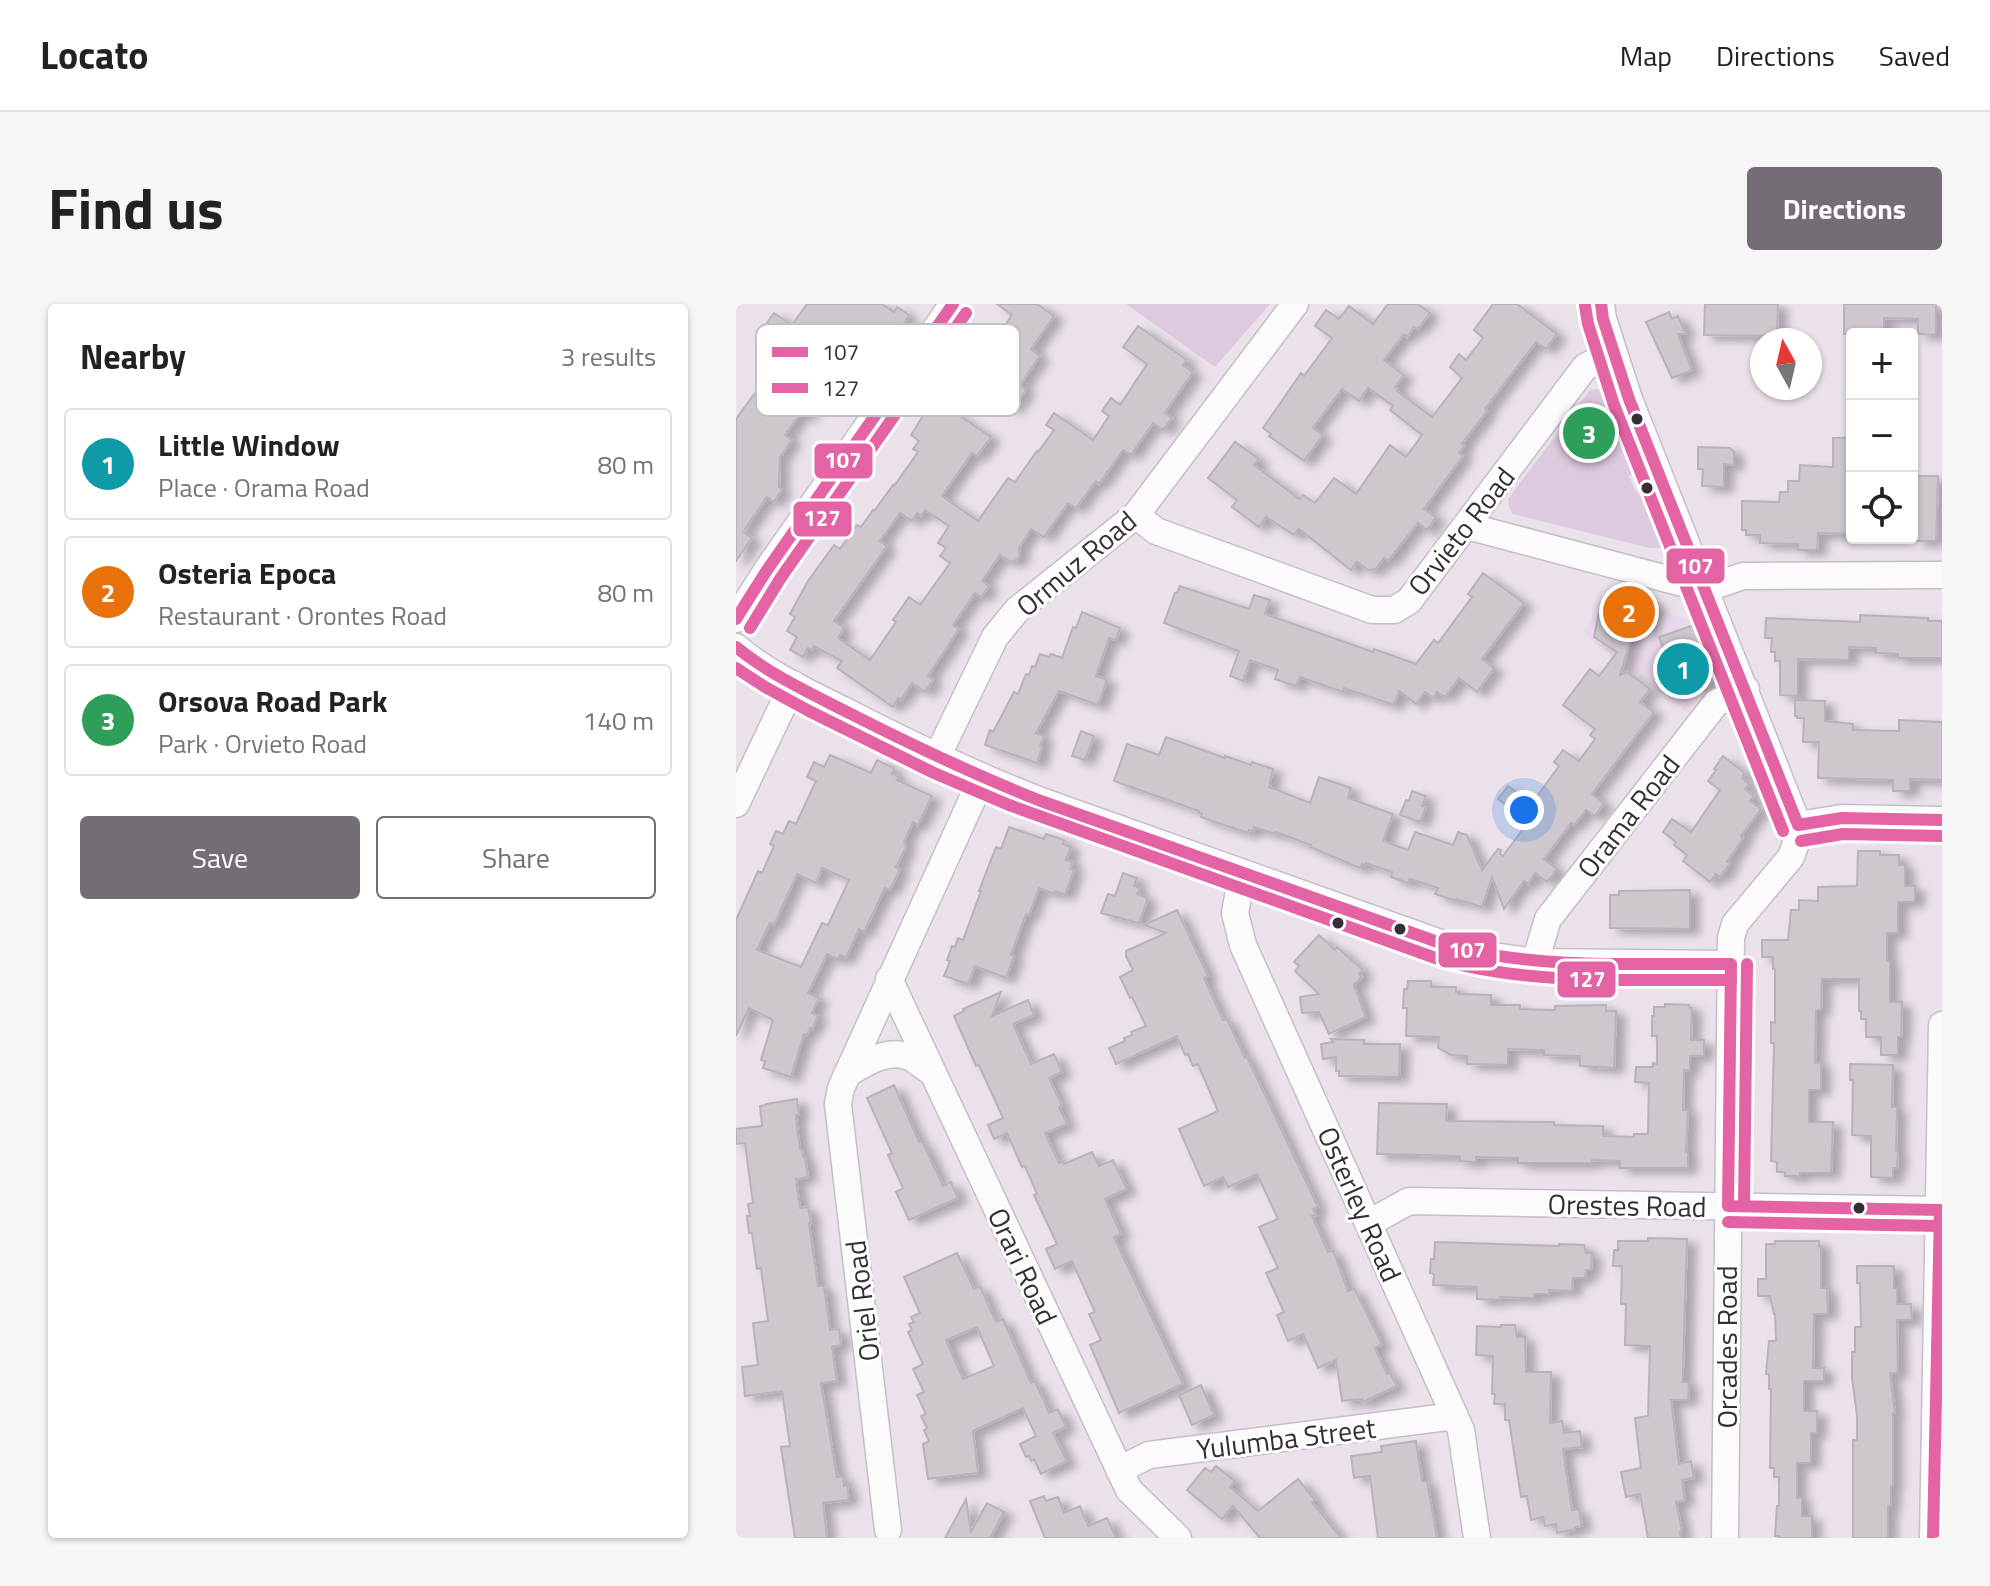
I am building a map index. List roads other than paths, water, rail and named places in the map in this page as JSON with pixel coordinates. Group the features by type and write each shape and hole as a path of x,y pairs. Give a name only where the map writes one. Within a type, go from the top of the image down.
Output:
{"street":[{"path":"939,324 953,304"},
{"name":"Ormuz Road","path":"937,757 995,637 1017,610 1136,515 1295,304"},
{"path":"1601,304 1629,399 1798,825 1842,818 1942,820"},
{"name":"Orvieto Road","path":"1136,515 1156,531 1372,610 1394,610 1409,601 1585,367 1613,353"},
{"path":"736,619 875,416"},
{"path":"1467,526 1705,589 1743,576 1942,575"},
{"path":"736,647 793,684 982,778 1446,945 1479,954 1535,962 1731,964"},
{"path":"736,804 793,684"},
{"name":"Orama Road","path":"1535,962 1548,919 1557,907 1716,703 1746,689"},
{"name":"Oriel Road","path":"888,1530 838,1104 847,1074 982,778"},
{"name":"Orcades Road","path":"1725,1538 1731,938 1735,924 1791,857 1798,825"},
{"name":"Osterley Road","path":"1242,873 1235,913 1243,945 1461,1430 1477,1538"},
{"name":"Orari Road","path":"889,979 1129,1490 1178,1538"},
{"path":"1933,1538 1942,1025"},
{"path":"847,1074 889,1054 908,1056 932,1072"},
{"name":"Orestes Road","path":"1369,1223 1409,1201 1940,1210"},
{"name":"Yulumba Street","path":"1119,1470 1149,1455 1455,1416"}],"place":[{"name":"Orsova Road Park","path":"1589,433"},
{"name":"Osteria Epoca","path":"1629,612"},
{"name":"Little Window","path":"1683,669"}]}
